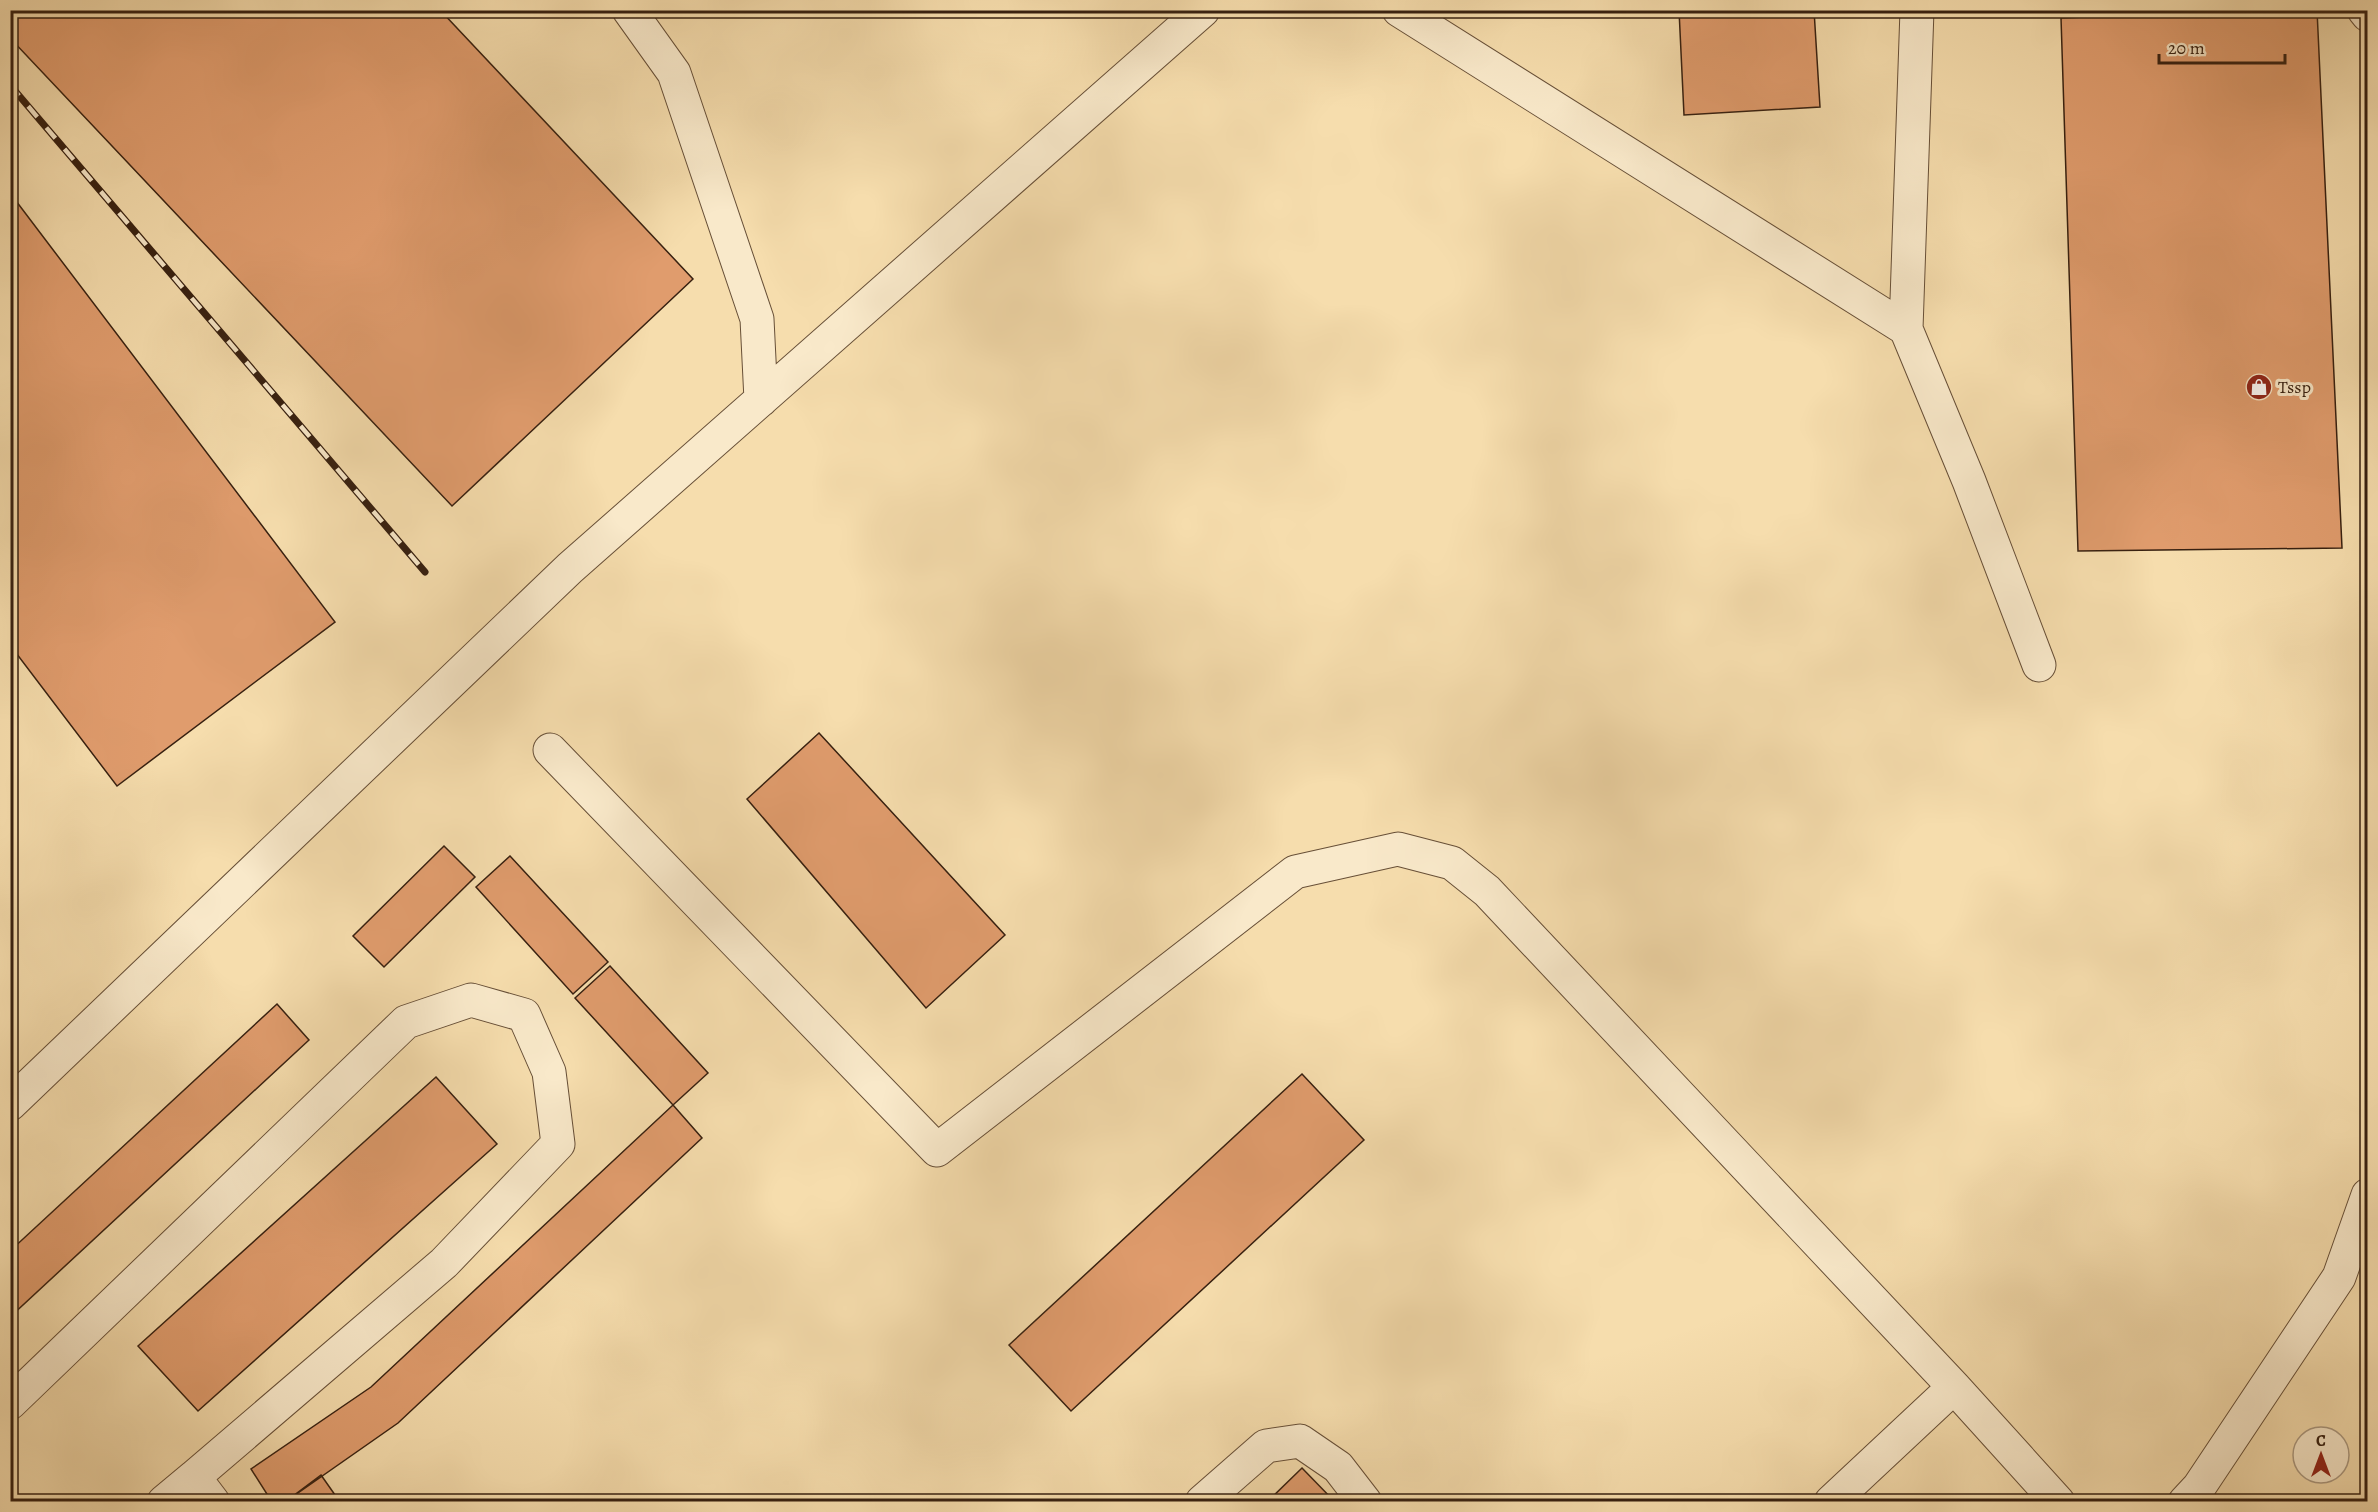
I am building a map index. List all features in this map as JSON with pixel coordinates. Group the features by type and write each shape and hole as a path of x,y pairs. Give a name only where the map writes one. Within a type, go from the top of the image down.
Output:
{"lane":[{"path":"629,10 674,73 757,319 761,400"},
{"path":"10,1104 570,568 1203,10"},
{"path":"1399,10 1906,329"},
{"path":"1917,10 1906,329 1969,481 2039,665"},
{"path":"2364,10 2367,15"},
{"path":"550,750 938,1150 1295,872 1398,849 1452,863 1487,891 1954,1387 2058,1502"},
{"path":"10,1403 406,1022 471,1000 524,1015 549,1072 558,1144 444,1263 203,1490 164,1502"},
{"path":"2186,1502 2199,1487 2339,1277 2367,1195"},
{"path":"1831,1502 1954,1387"},
{"path":"1202,1502 1266,1446 1300,1441 1338,1467 1365,1502"}],"building":[{"path":"10,10 440,10 693,279 452,506 10,38"},
{"path":"1679,10 1814,10 1820,107 1684,115"},
{"path":"2255,10 2317,10 2342,548 2078,551 2061,18"},
{"path":"10,193 335,622 117,786 10,645"},
{"path":"819,733 1005,935 926,1008 747,799"},
{"path":"444,846 475,877 384,967 353,936"},
{"path":"510,856 608,962 573,994 476,887"},
{"path":"610,966 708,1073 673,1105 575,998"},
{"path":"277,1004 309,1040 10,1317 10,1251"},
{"path":"1302,1074 1364,1140 1071,1411 1009,1345"},
{"path":"436,1077 497,1144 198,1411 138,1346"},
{"path":"673,1105 702,1138 398,1423 285,1502 272,1502 251,1469 371,1387"},
{"path":"1302,1468 1335,1502 1267,1502"},
{"path":"321,1475 340,1502 285,1502"}],"railway":[{"path":"10,85 425,572"}],"place":[{"name":"Tssp","path":"2259,387"}]}
